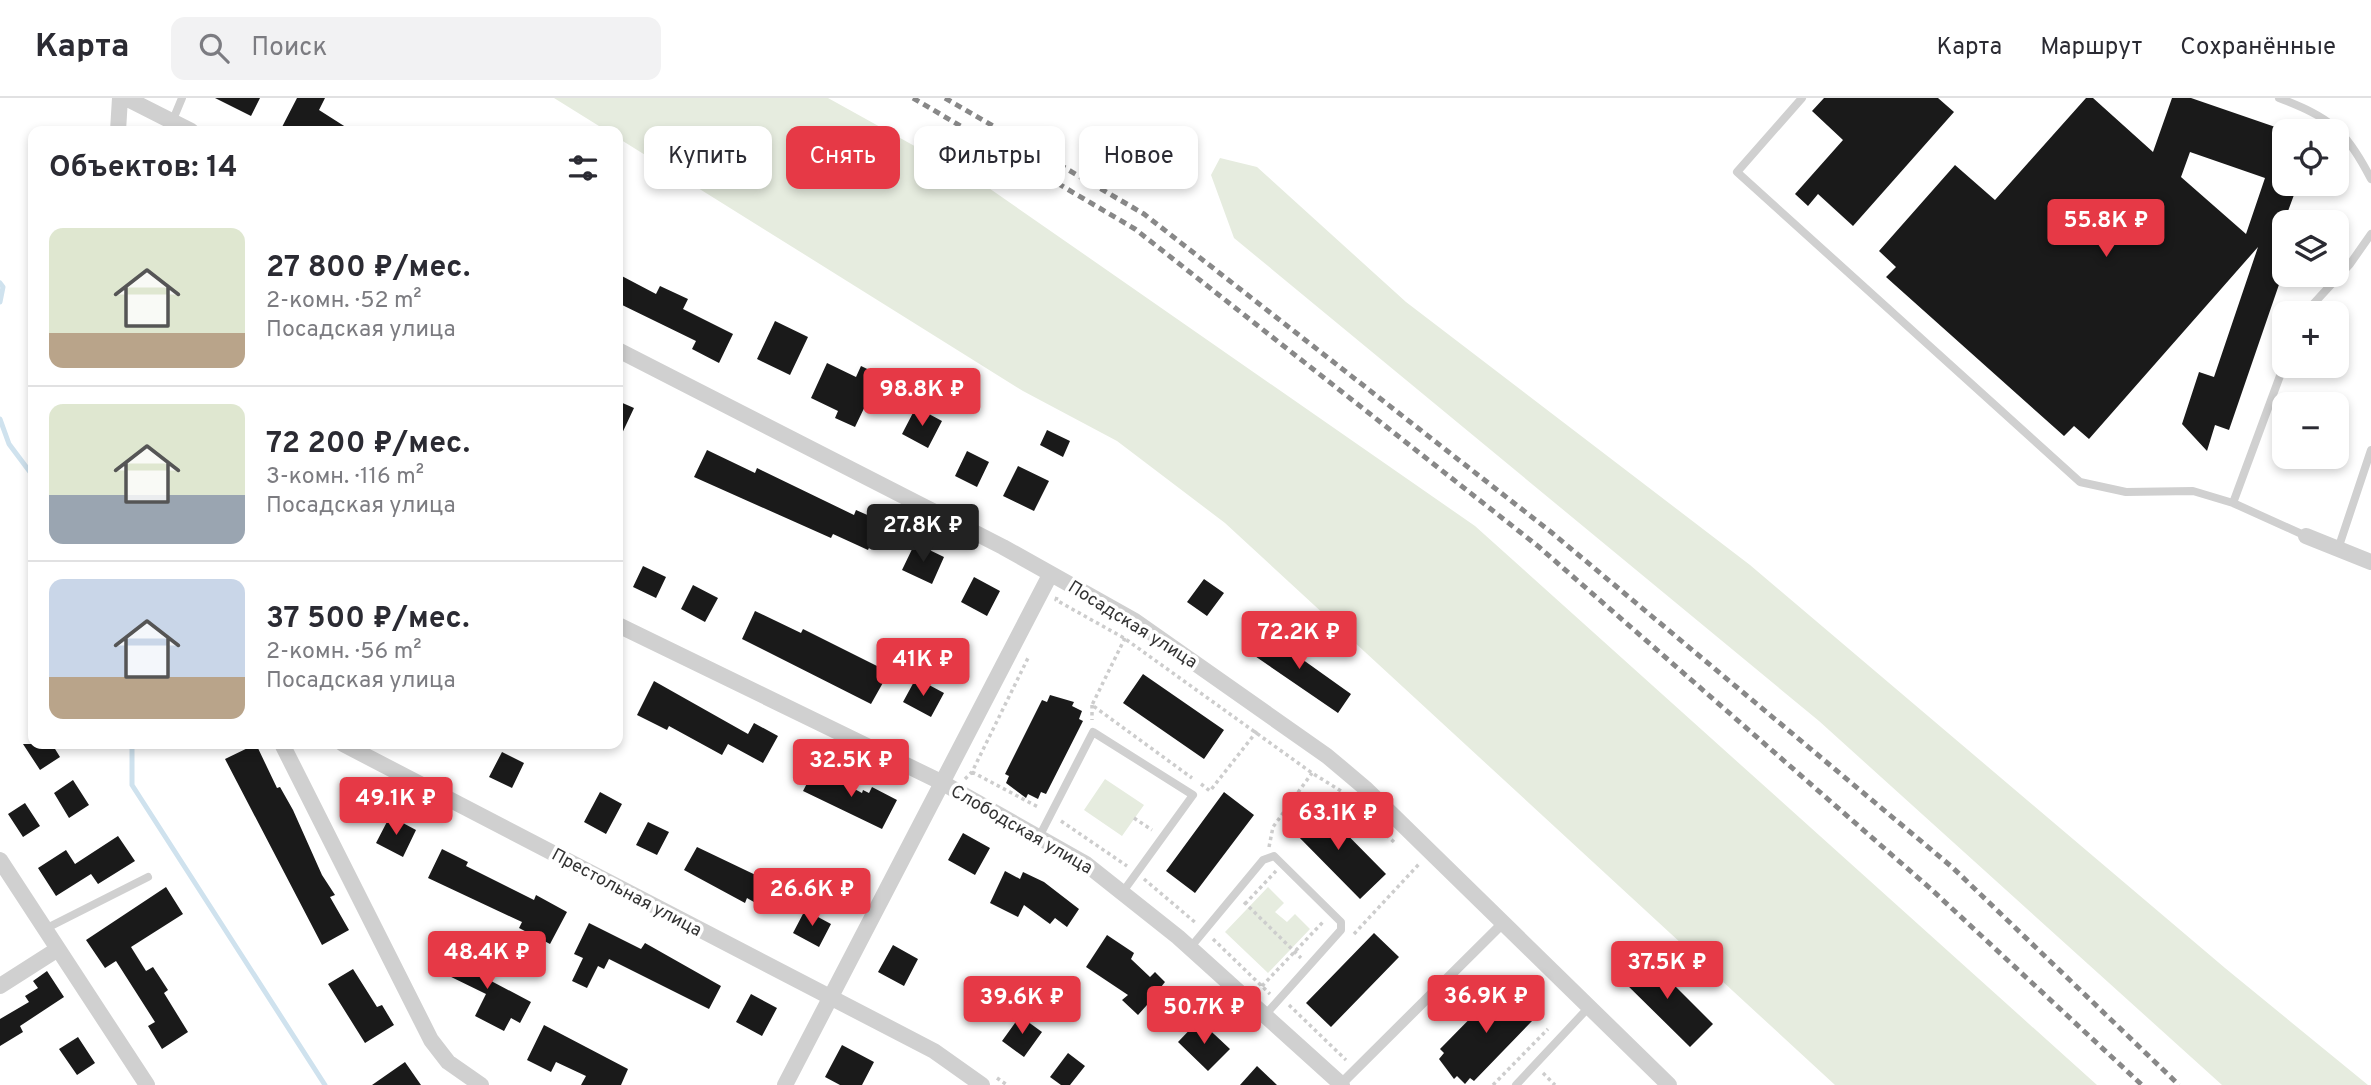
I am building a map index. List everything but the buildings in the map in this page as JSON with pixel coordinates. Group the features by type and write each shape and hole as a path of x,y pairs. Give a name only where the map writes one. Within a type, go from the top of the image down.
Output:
{"street":[{"path":"119,126 123,98 180,126"},
{"name":"Посадская улица","path":"623,353 1003,547 1050,575 1066,580 1135,621 1270,714 1327,756 1430,852 1669,1085"},
{"path":"2306,536 2371,562"},
{"path":"785,1085 1050,575"},
{"name":"Слободская улица","path":"623,627 941,782 1086,864 1190,948 1341,1084"},
{"path":"285,749 431,1040 448,1062 481,1085"},
{"name":"Престольная улица","path":"354,749 934,1051 982,1085"},
{"path":"0,860 147,1085"},
{"path":"1341,1084 1503,923"},
{"path":"0,986 58,948"}],"lane":[{"path":"172,122 182,98"},
{"path":"1802,98 1737,172 2080,482 2126,492 2193,491 2233,503 2306,536"},
{"path":"2279,98 2319,113 2353,143 2371,179"},
{"path":"2316,301 2350,264 2371,234"},
{"path":"2233,503 2279,378"},
{"path":"2339,548 2371,450"},
{"path":"1039,837 1093,732 1193,795 1122,893"},
{"path":"1190,948 1268,856 1274,856 1341,922 1341,930 1263,1016"},
{"path":"45,929 148,877"},
{"path":"1516,1085 1589,1007"}],"path":[{"path":"1066,580 1056,600 1124,638 1255,733 1340,790 1399,846"},
{"path":"1135,621 1092,705 1210,791 1270,714"},
{"path":"1268,856 1273,827 1327,756"},
{"path":"1134,818 1162,838"},
{"path":"1353,934 1430,852"},
{"path":"1408,856 1427,874"},
{"path":"1238,912 1282,864"},
{"path":"1235,893 1310,967"},
{"path":"1262,986 1332,913"},
{"path":"1213,939 1221,930"},
{"path":"1287,1004 1297,994"},
{"path":"1493,1085 1550,1028"}],"shaded area":[{"path":"554,98 828,98 878,126 786,126 786,189 900,189 900,138 914,146 914,189 990,189 1475,526 2097,1085 1835,1085 1225,523 1117,441 1023,391 700,189 772,189 772,126 644,126 644,154 623,141 623,126 599,126"},
{"path":"1220,158 1257,167 1406,302 1750,565 2225,968 2368,1085 2222,1085 1819,721 1234,238 1211,175"},
{"path":"1105,779 1144,805 1122,836 1084,810"},
{"path":"1268,887 1284,903 1275,912 1287,922 1295,914 1310,929 1268,973 1225,932"}],"waterway":[{"path":"0,283 3,287 0,302"},
{"path":"0,419 9,444 28,469"},
{"path":"132,749 132,785 325,1085"}],"railway":[{"path":"913,98 1135,229 1539,547 1932,890 2142,1085"},
{"path":"945,98 1144,214 1551,532 1952,867 2179,1085"}]}
